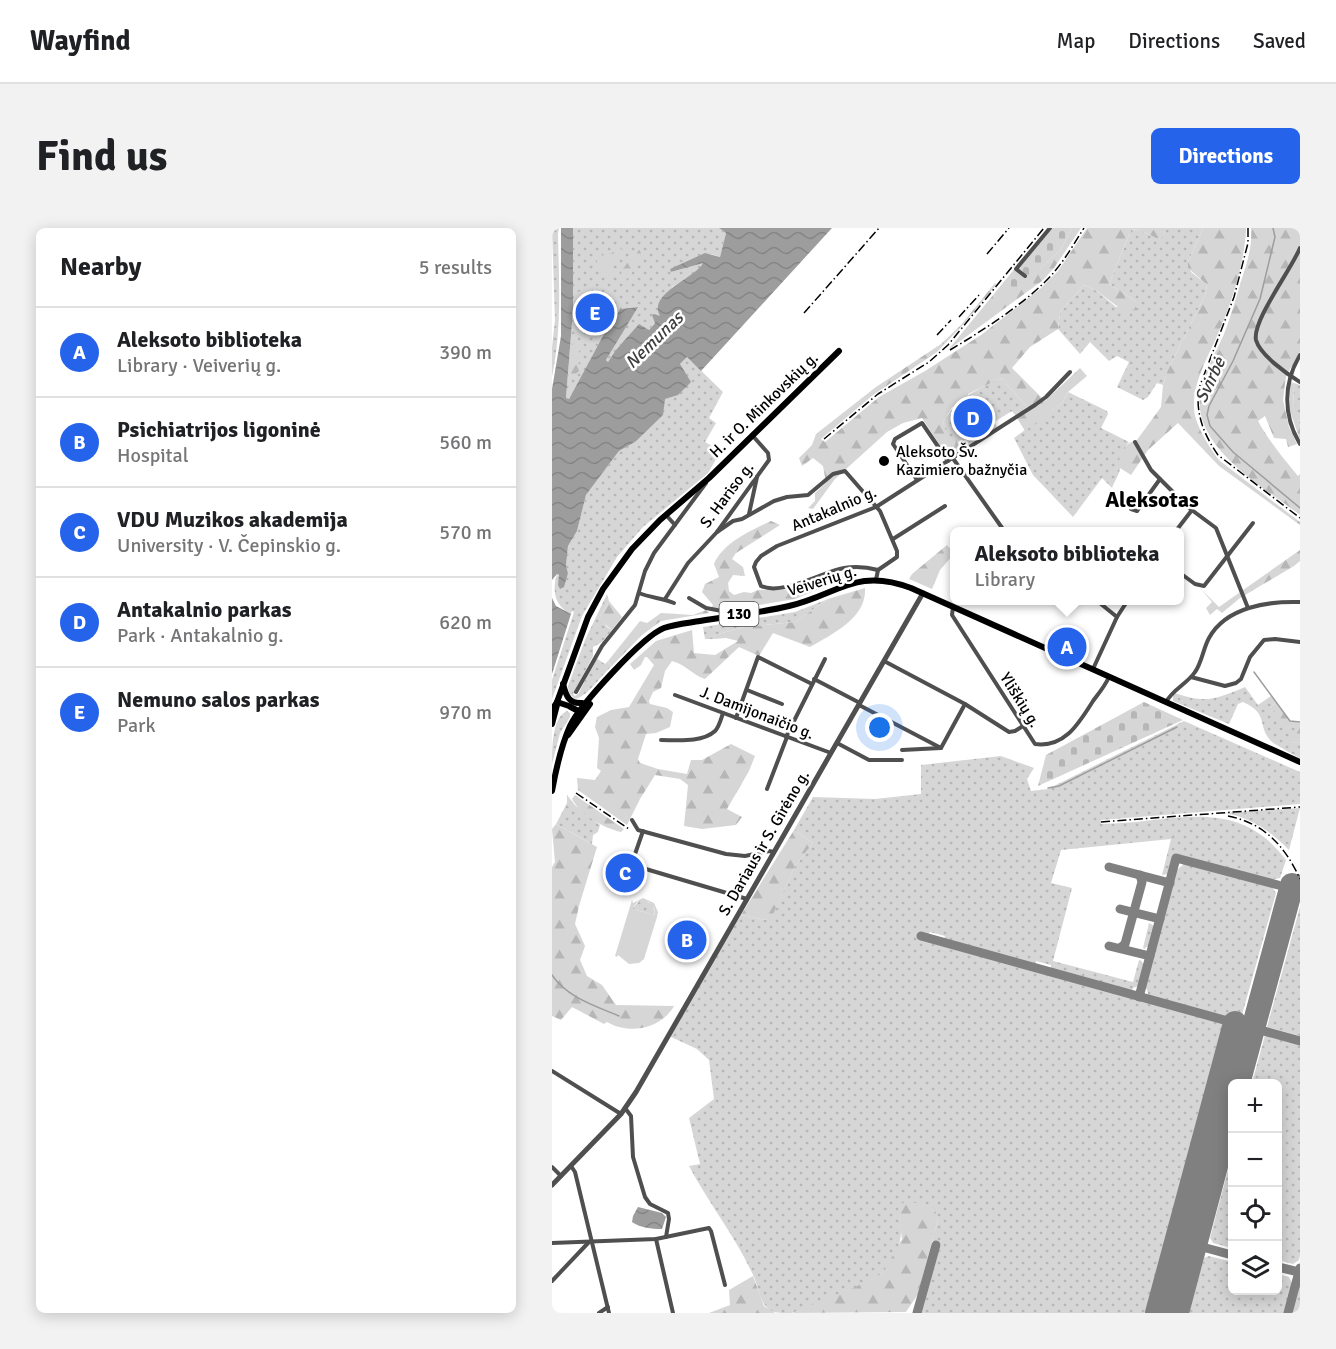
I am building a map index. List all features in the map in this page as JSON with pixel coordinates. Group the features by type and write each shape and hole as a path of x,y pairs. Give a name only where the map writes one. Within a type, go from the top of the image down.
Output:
{"main road":[{"name":"H. ir O. Minkovskių g.","path":"552,724 557,702 581,634 603,589 632,549 666,515 709,478 839,351"},
{"name":"Veiverių g.","path":"552,791 556,766 571,724 594,694 642,643 656,632 668,627 790,606 845,585 876,581 897,583 923,593 1300,762"},
{"path":"563,684 568,698 573,703 582,703"},
{"path":"569,706 582,703 594,694"},
{"name":"Veiverių g.","path":"567,735 589,706 594,694"},
{"name":"H. ir O. Minkovskių g.","path":"552,710 557,702"},
{"path":"557,702 580,712 589,706"}],"street":[{"path":"1025,276 1016,269 1050,228"},
{"path":"1300,248 1261,317 1256,334 1262,352 1300,382"},
{"path":"1300,356 1290,376 1287,397 1288,412 1300,444"},
{"name":"Antakalnio g.","path":"878,570 858,567 844,568 784,587 767,589 761,586 755,564 761,556 777,546 876,507 1041,401 1070,372"},
{"path":"917,480 893,444 895,439 922,423 948,460"},
{"name":"S. Hariso g.","path":"665,598 695,554 717,532 770,456 752,435"},
{"path":"1136,442 1146,464 1192,510 1216,528 1248,608"},
{"path":"952,457 1002,527"},
{"path":"717,532 733,521 742,519 782,498 808,495 833,474 847,472 885,520 898,554 878,570 876,581"},
{"path":"749,515 758,475"},
{"name":"H. ir O. Minkovskių g.","path":"576,692 602,646 633,609 649,562 709,478"},
{"path":"1131,509 1137,511 1160,479"},
{"path":"892,539 945,506"},
{"path":"1178,527 1192,510"},
{"path":"666,515 675,525"},
{"path":"1184,576 1195,584 1204,586 1253,523"},
{"path":"639,593 657,600 665,598 674,603"},
{"name":"S. Dariaus ir S. Girėno g.","path":"552,1185 626,1108 923,593"},
{"path":"689,598 710,609 722,611 724,617"},
{"path":"1166,702 1172,692 1197,670 1204,648 1213,632 1224,621 1248,608 1274,602 1300,602"},
{"path":"1102,605 1117,617"},
{"path":"1093,670 1125,605"},
{"name":"Yliškių g.","path":"953,607 952,615 1035,744 1058,741 1073,731 1109,677"},
{"path":"1191,677 1232,686 1241,679 1250,657 1264,640 1300,642"},
{"path":"736,718 758,657 860,704 941,748"},
{"path":"767,789 786,737 825,659"},
{"path":"884,661 965,704 1008,732 1023,726"},
{"path":"747,690 782,704"},
{"name":"J. Damijonaičio g.","path":"675,695 831,753"},
{"path":"941,748 965,704"},
{"path":"661,740 692,739 711,734 718,728 723,713"},
{"path":"837,743 869,760 902,760"},
{"path":"902,750 941,748"},
{"path":"632,820 636,829 726,854 745,856 774,852"},
{"path":"643,831 634,854 639,867 747,899"},
{"path":"552,1071 621,1114"},
{"path":"626,1108 631,1116 633,1157 645,1197 650,1204 668,1214 666,1237"},
{"path":"571,1166 575,1172 609,1313"},
{"path":"552,1167 561,1176"},
{"path":"552,1243 656,1239 707,1228 711,1231 725,1285"},
{"path":"656,1239 673,1313"},
{"path":"552,1281 591,1241"},
{"path":"599,1313 608,1307"}],"green space":[{"path":"552,228 559,228 559,324 552,377 555,320"},
{"path":"573,228 719,228 726,233 720,257 711,254 670,269 671,272 704,262 701,269 672,287 660,316 649,330 621,346 608,362 606,360 637,307 620,309 569,399 566,398 573,310"},
{"path":"1048,228 1072,228 1061,249 1014,294 998,289"},
{"path":"1072,228 1081,228 1054,268 1042,281 948,350 998,289 1014,293 1061,249"},
{"path":"1087,228 1167,228 1158,239 1138,229 1131,230 1109,284 1136,301 1136,310 1126,313 1097,291 1084,285 1060,312 1058,329 1030,347 1012,368 1045,401 1080,368 1087,376 1068,392 1062,403 1025,431 1015,415 1027,407 1001,378 968,394 970,400 968,402 952,407 943,422 951,446 945,453 922,418 903,423 887,432 835,479 813,509 808,508 815,501 815,493 826,483 823,466 813,458 802,466 799,458 812,445 816,434 876,387 941,344 961,325 995,283 996,285 961,327 937,352 873,395 821,439 825,442 879,397 981,335 1040,289 1058,271"},
{"path":"1167,228 1203,228 1188,262 1191,272 1206,284 1207,291 1167,372 1163,385 1157,383 1148,397 1143,400 1117,387 1129,362 1117,356 1109,361 1090,342 1080,354 1058,329 1060,312 1084,285 1097,291 1116,307 1136,301 1109,284 1131,230 1138,229 1158,239"},
{"path":"1203,228 1246,228 1246,231 1243,256 1233,293 1196,387 1194,408 1197,421 1207,443 1220,461 1300,522 1300,525 1219,466 1178,423 1148,450 1131,475 1120,468 1122,450 1137,440 1161,407 1167,372 1207,291 1206,284 1188,268 1188,262"},
{"path":"1251,228 1300,228 1300,352 1286,376 1283,400 1289,427 1297,444 1288,447 1286,439 1274,438 1265,416 1258,421 1282,456 1298,476 1300,474 1300,515 1231,462 1217,446 1206,428 1200,409 1203,382 1226,329 1247,262"},
{"path":"622,248 619,259 613,265 612,274 606,276 606,271 600,268 596,259"},
{"path":"638,248 641,253 636,267 623,284 619,283 623,269"},
{"path":"596,286 597,292 592,293 595,305 587,307 585,312 586,325 573,330 572,322 578,316 577,312 580,312 580,304 575,305 574,303 574,294"},
{"path":"573,344 581,345 582,349 578,352 581,358 578,365 579,371 571,378 568,371 572,371 571,366 568,365 568,358 576,354 569,348"},
{"path":"687,357 723,392 709,418 716,423 705,442 721,451 708,473 643,527 617,557 582,616 552,699 552,680 574,612 572,611 571,614 558,602 555,580 557,574 559,576 568,573 566,566 568,546 577,531 586,495 619,451 635,442 665,398 680,364"},
{"path":"1001,378 1027,407 1015,415 1012,411 994,422 997,427 948,458 945,453 950,449 943,422 968,396"},
{"path":"1290,382 1293,384 1294,409 1300,425 1300,440 1290,411"},
{"path":"1291,382 1300,385 1300,425 1294,410"},
{"path":"1068,392 1107,411 1108,414 1101,428 1129,442 1123,451 1119,471 1112,488 1102,478 1073,517 1033,475 1014,438 1062,403"},
{"path":"971,433 976,434 974,439 954,449 958,439"},
{"path":"771,521 780,525 736,553 732,559 743,567 745,576 733,575 728,583 729,591 734,595 758,590 801,589 837,574 846,578 795,599 723,611 711,608 713,605 702,592 705,584 719,577 714,564 718,557 738,538"},
{"path":"947,545 950,549 950,559 940,570 932,589 909,579"},
{"path":"1300,550 1300,561 1294,566 1240,598 1222,613 1217,609 1210,615 1206,608 1212,602 1201,589 1219,607"},
{"path":"865,588 864,599 854,616 838,631 810,647 773,633 759,656 739,647 705,679 672,661 665,671 661,688 653,692 650,704 667,708 673,712 670,727 656,733 646,734 638,759 640,763 687,774 691,760 702,760 731,744 755,756 727,809 742,817 736,825 702,829 684,826 688,785 680,779 655,775 627,825 578,790 577,778 595,780 601,771 597,768 599,738 595,727 597,717 611,710 629,707 654,665 647,657 634,670 630,664 656,641 692,630 694,653 715,655 738,641 726,638 714,639 715,635 744,627 795,622 828,599"},
{"path":"607,594 609,601 600,617 612,630 602,642 593,647 593,656 573,694 575,696 579,693 596,658 605,664 608,661 612,666 590,690 575,699 569,693 568,686 585,640"},
{"path":"828,599 795,622 744,627 715,635 714,639 705,639 703,627 795,612"},
{"path":"609,601 622,617 612,630 600,620"},
{"path":"706,610 709,613 661,621 642,635 612,666 608,661 640,621 647,623 661,613 693,615"},
{"path":"1245,687 1258,705 1271,696 1276,702 1271,707 1300,729 1291,742 1300,743 1300,758 1272,742 1267,736 1257,711 1243,702 1238,704 1229,724 1173,701 1175,693 1211,699"},
{"path":"1144,702 1183,720 1038,786 1046,755"},
{"path":"1276,702 1290,721 1300,723 1300,743 1290,742 1299,729 1286,726 1271,707"},
{"path":"567,711 570,717 560,733 552,764 556,726 562,714"},
{"path":"1184,721 1300,772 1300,804 1101,820 1101,824 1201,817 1224,819 1246,826 1267,839 1286,860 1280,878 1273,881 1174,854 1168,874 1162,875 1171,839 1061,850 1051,883 1072,888 1053,961 1133,982 1139,960 1142,961 1144,964 1138,986 1132,991 1051,969 1051,965 1036,961 1035,964 944,939 945,936 930,932 928,935 921,933 919,938 1228,1024 1149,1313 920,1313 941,1244 932,1241 938,1219 899,1217 901,1232 899,1246 893,1260 879,1276 798,1311 773,1312 765,1306 754,1277 739,1248 689,1166 700,1164 689,1118 714,1099 709,1060 697,1049 669,1036 741,915 766,920 771,918 795,866 813,843 794,830 813,797 875,799 921,794 921,765 1001,756 1034,768 1027,779 1031,791 1048,789"},
{"path":"567,795 575,805 600,825 598,832 593,835 592,844 556,824 567,803"},
{"path":"575,795 624,829 621,832 614,830 593,820 576,805 572,799"},
{"path":"1300,808 1289,850 1260,826 1244,818 1225,813"},
{"path":"556,824 597,847 575,924 585,946 580,960 587,976 602,985 616,1005 674,1006 668,1014 653,1025 634,1029 607,1022 604,1024 572,1007 561,1020 552,1016 552,867 555,862 552,829"},
{"path":"794,830 813,843 795,866 771,919 741,915"},
{"path":"1185,863 1272,887 1276,893 1242,1015 1236,1019 1148,995 1147,989 1144,988 1176,871"},
{"path":"643,898 654,903 658,912 644,959 639,963 629,964 618,955 615,956 632,900 633,903","holes":["638,901 649,902 654,908 655,915 632,909"]},
{"path":"639,901 646,901 653,905 655,915 632,909"},
{"path":"1300,907 1300,1036 1267,1027"},
{"path":"1149,923 1154,926 1149,947 1145,949 1143,948"},
{"path":"1265,1035 1300,1044 1300,1255 1299,1260 1293,1264 1282,1261 1282,1079 1253,1079"},
{"path":"1228,1170 1228,1247 1213,1243 1210,1238"},
{"path":"905,1202 934,1208 938,1219 918,1294 906,1312 792,1313 883,1273 902,1239 898,1210 899,1205"},
{"path":"1209,1256 1228,1261 1228,1295 1282,1295 1282,1275 1289,1277 1292,1283 1284,1313 1189,1313 1204,1258"},
{"path":"753,1276 764,1306 775,1313 709,1313 730,1305 729,1290"},
{"path":"1300,1280 1300,1313 1291,1313"}],"water":[{"name":"Nemunas","path":"561,228 573,228 573,310 566,398 569,399 620,309 638,307 606,360 608,362 639,324 649,330 655,323 652,315 660,316 658,308 660,300 674,286 699,269 703,263 671,272 670,269 705,253 720,257 726,233 719,228 832,228 701,371 687,357 680,364 691,382 678,395 665,399 663,415 635,442 619,451 586,495 577,531 568,546 566,566 568,573 564,587 560,589 559,575 557,574 552,580 552,389 561,336"},
{"path":"552,598 556,606 571,614 552,674"},
{"path":"638,1207 662,1213 666,1217 662,1229 646,1228 632,1222"}],"waterway":[{"name":"Svirbė","path":"1273,228 1275,237 1260,299 1233,361 1209,406 1207,415 1210,426 1233,452 1300,508"},
{"path":"1254,672 1290,721 1300,722"},
{"path":"1048,788 1059,786 1177,727"},
{"path":"552,975 573,995 619,1016"}],"taxiway":[{"path":"1139,997 1176,858 1278,885"},
{"path":"1109,867 1170,883"},
{"path":"1120,948 1125,944 1142,882 1140,875"},
{"path":"1292,885 1300,879"},
{"path":"1120,909 1160,919"},
{"path":"921,936 1300,1041"},
{"path":"1109,946 1150,956"},
{"path":"917,1313 936,1245"},
{"path":"1195,1245 1228,1254"},
{"path":"1282,1268 1299,1272"},
{"path":"1288,1313 1300,1268"}],"runway":[{"path":"1239,1079 1292,885"},
{"path":"1157,1313 1235,1023"},
{"path":"1177,1313 1228,1121"}],"railway":[{"path":"804,313 879,228"},
{"path":"987,254 1009,228"},
{"path":"824,439 878,394 929,362 948,345 1044,228"},
{"path":"950,350 1033,293 1059,266 1084,228"},
{"path":"1248,228 1248,243 1234,297 1199,388 1198,406 1205,432 1218,455 1300,518"},
{"path":"959,317 979,295"},
{"path":"937,335 951,320"},
{"path":"576,793 629,829"},
{"path":"1101,822 1300,807"},
{"path":"1228,816 1241,819 1263,830 1280,846 1300,879"}],"place":[{"name":"Nemuno salos parkas","path":"595,313"},
{"name":"Antakalnio parkas","path":"973,418"},
{"name":"Aleksoto Šv. Kazimiero bažnyčia","path":"884,461"},
{"name":"Aleksoto biblioteka","path":"1067,647"},
{"name":"VDU Muzikos akademija","path":"625,873"},
{"name":"Psichiatrijos ligoninė","path":"687,940"}],"district":[{"name":"Aleksotas","path":"1152,499"}]}
